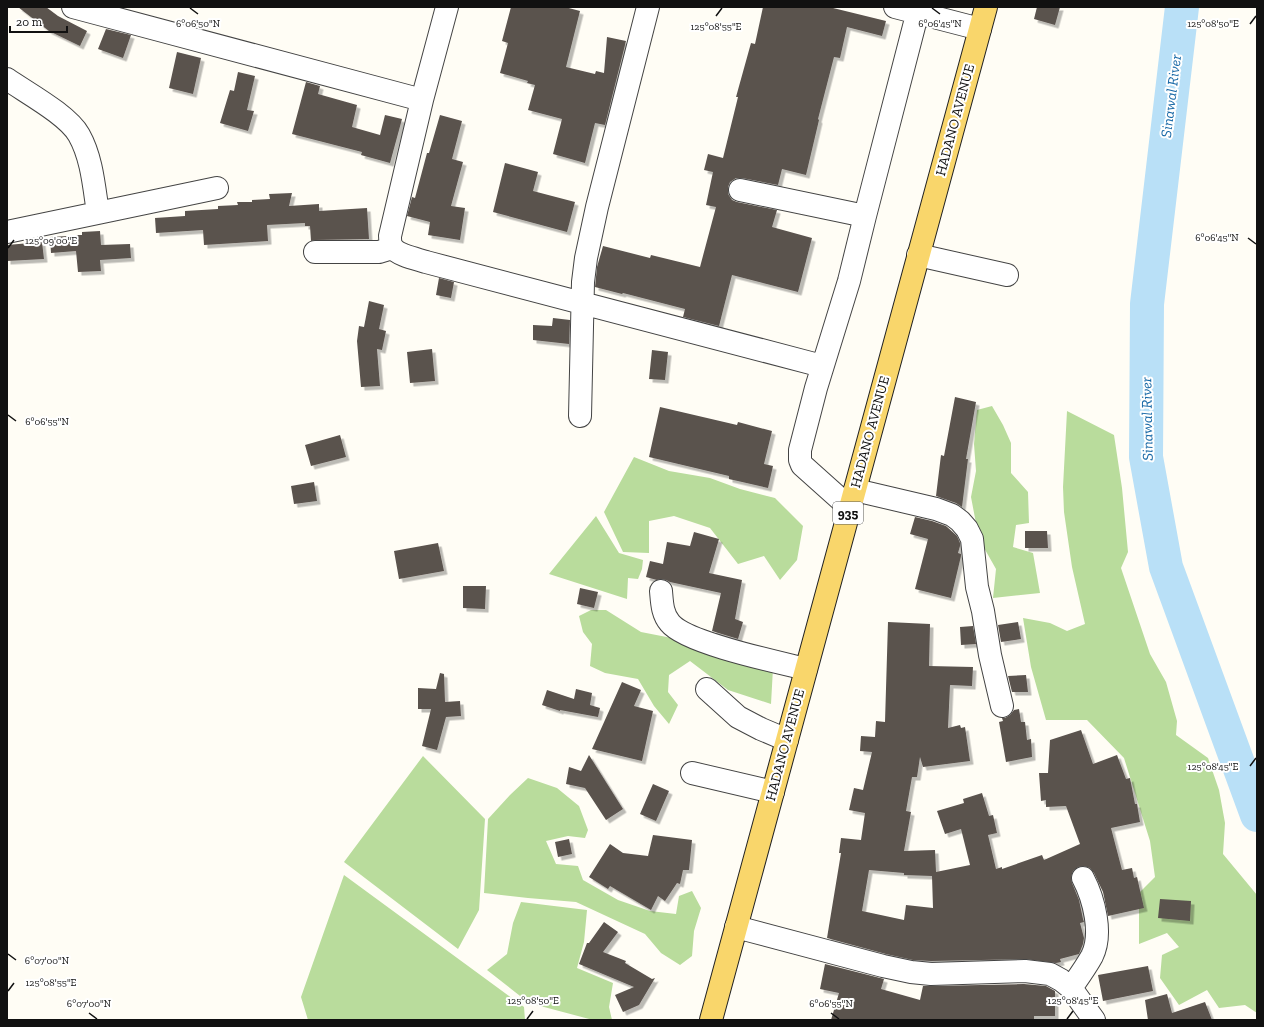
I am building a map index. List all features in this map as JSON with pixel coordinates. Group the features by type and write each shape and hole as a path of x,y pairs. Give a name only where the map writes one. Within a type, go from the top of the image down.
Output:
{"main road":[{"name":"HADANO AVENUE","path":"710,1020 986,7"}],"street":[{"path":"73,7 422,100"},
{"path":"447,7 422,100 390,236 392,248 397,252 426,262 822,366"},
{"path":"580,416 582,282 597,207 648,7"},
{"path":"895,7 918,10 980,29"},
{"path":"918,10 849,281 822,366 800,450 800,460 806,470 852,499 936,509 952,515 967,529 972,539 977,587 983,611 990,655 1002,706"},
{"path":"7,79 62,116 79,134 89,160 98,212"},
{"path":"7,232 217,188"},
{"path":"740,190 865,216"},
{"path":"316,252 379,252 392,248"},
{"path":"918,255 1007,274"},
{"path":"661,591 663,609 666,618 678,631 702,641 806,669"},
{"path":"707,689 738,717 787,740"},
{"path":"692,773 773,792"},
{"path":"1071,988 1092,956 1096,945 1098,932 1092,904 1083,878"},
{"path":"736,927 911,972 931,974 1025,971 1050,974 1071,988 1094,1020"}],"green space":[{"path":"992,406 1011,443 1011,473 1028,492 1029,523 1016,525 1013,547 1033,553 1040,593 993,598 996,569 979,539 971,497 976,471 974,444 977,410"},
{"path":"1067,411 1114,435 1122,488 1128,552 1121,568 1150,654 1166,682 1177,721 1176,735 1208,758 1219,790 1225,823 1223,854 1257,895 1257,1013 1245,1005 1219,1008 1207,990 1179,1005 1160,978 1162,955 1179,947 1167,933 1139,944 1139,893 1155,877 1150,841 1124,758 1087,720 1046,720 1031,667 1023,618 1050,623 1067,631 1085,624 1072,567 1064,512 1063,487"},
{"path":"634,457 669,471 710,478 740,489 775,498 803,526 797,560 780,580 764,556 738,564 710,528 674,516 649,521 649,553 623,552 604,512"},
{"path":"596,516 619,553 643,560 642,569 638,579 628,578 627,599 549,574"},
{"path":"591,610 606,610 641,632 687,641 773,668 771,704 728,690 690,661 669,675 668,692 678,705 669,724 654,706 638,679 605,673 590,666 592,644 583,632 579,616"},
{"path":"423,756 485,819 479,910 458,949 344,862"},
{"path":"528,778 557,788 579,806 588,830 585,838 568,836 546,841 556,864 578,866 583,880 618,900 650,911 676,914 679,896 692,891 701,908 694,931 692,956 680,965 661,953 645,934 576,902 484,893 488,819"},
{"path":"344,875 524,1007 525,1020 308,1020 301,997"},
{"path":"521,902 587,910 584,942 577,968 613,983 609,1007 612,1020 593,1020 529,1003 487,970 507,954 513,923"}],"building":[{"path":"18,7 46,7 58,16 87,31 80,46 49,31"},
{"path":"511,7 565,7 580,11 566,67 595,74 596,71 604,73 607,37 626,41 605,125 595,123 585,163 553,154 562,119 528,110 535,85 527,83 528,81 500,73 508,43 502,41"},
{"path":"763,7 829,7 886,21 882,36 847,27 840,58 834,57 818,119 806,175 782,169 778,185 736,178 730,182 728,187 728,194 732,200 777,210 772,227 812,238 798,292 732,275 719,326 683,317 685,309 595,287 597,267 603,246 650,258 651,255 700,267 716,207 706,205 713,172 704,170 708,154 723,158 738,97 736,97 751,43 755,44"},
{"path":"1037,7 1060,7 1055,25 1034,19"},
{"path":"106,29 131,35 123,58 98,49"},
{"path":"177,52 201,58 193,94 169,88"},
{"path":"238,72 255,76 247,110 254,111 248,131 220,123 230,90 234,91"},
{"path":"306,82 320,86 318,94 357,105 352,127 380,135 385,115 402,119 390,163 361,155 362,152 292,134"},
{"path":"440,115 462,121 452,159 463,162 451,206 465,208 460,240 428,235 430,222 407,216 412,197 415,198 427,153 429,153"},
{"path":"505,163 538,172 533,191 575,202 567,232 493,212"},
{"path":"292,193 289,206 319,204 319,211 367,208 369,239 311,241 310,226 305,226 305,223 267,225 268,241 204,245 203,230 156,233 155,218 185,216 185,211 218,209 218,206 238,205 237,202 252,202 252,200 270,199 269,194"},
{"path":"100,231 101,245 130,244 131,258 100,260 101,271 78,272 76,251 51,253 50,237 82,235 82,232"},
{"path":"42,242 44,259 7,261 7,245"},
{"path":"439,278 454,282 451,298 436,295"},
{"path":"369,301 384,305 379,329 386,331 382,350 377,349 380,386 361,387 357,341 359,326 364,327"},
{"path":"553,318 570,320 569,344 533,340 533,325 552,326"},
{"path":"432,349 435,381 410,383 407,352"},
{"path":"652,350 668,352 665,380 649,379"},
{"path":"955,397 976,402 966,459 968,459 962,507 956,503 936,496 941,455 944,456"},
{"path":"660,407 737,425 738,422 772,431 764,464 773,466 768,488 729,479 729,476 649,457"},
{"path":"340,435 346,457 311,466 305,445"},
{"path":"314,482 317,501 294,504 291,486"},
{"path":"915,517 946,526 957,536 960,543 958,553 961,554 961,556 951,598 915,589 928,539 910,534"},
{"path":"1025,531 1047,531 1048,548 1025,548"},
{"path":"694,532 719,539 709,573 742,580 735,619 743,622 738,639 712,631 721,593 666,580 657,580 646,577 650,561 663,564 667,542 690,546"},
{"path":"438,543 444,571 399,579 394,551"},
{"path":"463,586 486,586 485,609 463,608"},
{"path":"580,588 598,592 594,608 577,604"},
{"path":"888,622 930,624 929,666 973,667 972,686 950,685 948,728 960,725 961,728 965,727 970,761 923,767 920,757 917,777 912,777 906,811 911,812 904,851 935,850 936,872 970,865 961,829 945,834 937,811 964,803 963,799 982,793 989,816 993,815 997,833 988,835 996,869 1002,867 1002,869 1042,855 1044,860 1080,844 1066,806 1046,807 1046,800 1041,801 1039,773 1048,773 1050,740 1081,730 1093,764 1117,755 1126,779 1130,778 1140,822 1111,828 1122,870 1132,868 1134,878 1137,877 1144,908 1108,916 1103,892 1094,873 1090,868 1084,866 1078,867 1073,871 1071,877 1079,900 1084,922 1080,923 1084,938 1083,944 1079,954 1060,959 1061,962 1056,963 1025,959 913,960 827,938 841,853 839,853 841,838 861,840 865,813 849,810 854,788 863,790 872,752 860,751 861,736 875,737 876,721 885,722","holes":["869,870 904,873 904,875 932,876 933,908 906,905 904,920 862,911"]},
{"path":"1018,622 1021,639 1001,642 998,625"},
{"path":"973,626 976,644 961,645 960,627"},
{"path":"440,673 444,674 445,702 460,701 461,716 446,717 437,750 422,746 431,709 418,709 418,688 436,689"},
{"path":"1026,675 1028,692 1012,692 1008,676"},
{"path":"622,682 641,690 634,706 653,711 642,761 592,749"},
{"path":"576,689 592,693 590,705 600,708 598,717 560,711 542,705 547,690 574,699"},
{"path":"1019,709 1021,722 1025,722 1027,740 1031,739 1032,757 1006,762 999,722 1003,721 1002,718 1010,715 1014,710"},
{"path":"589,755 623,809 606,820 585,788 566,784 569,767 581,771"},
{"path":"653,784 669,791 656,821 640,814"},
{"path":"653,835 692,840 689,870 683,870 680,884 677,883 665,901 658,896 651,910 610,886 608,889 589,877 610,844 623,853 648,856"},
{"path":"569,839 572,854 558,857 555,842"},
{"path":"1160,899 1191,901 1190,921 1158,918"},
{"path":"604,922 618,932 603,952 626,961 625,963 652,979 655,978 639,1005 623,1012 615,995 634,987 579,964 587,943 589,943"},
{"path":"825,964 884,979 881,989 920,1000 923,986 1024,984 1046,986 1055,991 1055,1016 1034,1016 1034,1019 1030,1020 831,1020 839,993 820,989"},
{"path":"1148,966 1153,991 1103,1001 1098,975"},
{"path":"1167,994 1172,1013 1205,1002 1212,1020 1148,1020 1145,1000"}],"waterway":[{"name":"Sinawal River","path":"1182,7 1147,304 1146,457 1166,567 1257,815"}]}
